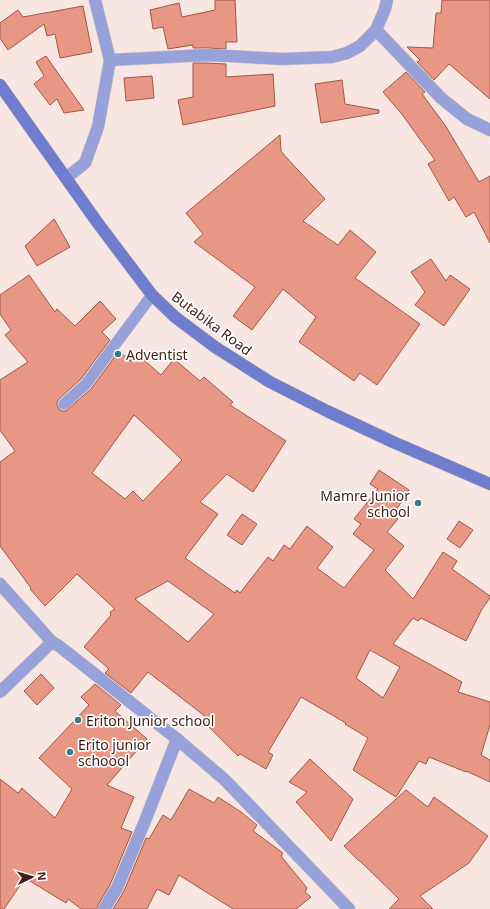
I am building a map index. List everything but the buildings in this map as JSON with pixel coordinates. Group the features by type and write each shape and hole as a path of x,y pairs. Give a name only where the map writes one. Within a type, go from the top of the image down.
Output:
{"main road":[{"name":"Butabika Road","path":"0,85 97,222 152,295 176,317 215,347 270,382 393,442 490,484"}],"street":[{"path":"66,178 85,163 98,127 110,60 95,0"},
{"path":"110,60 207,55 282,59 332,57 347,53 360,46 376,30 385,9 387,0"},
{"path":"376,30 441,98 467,119 490,130"},
{"path":"0,584 52,642 177,739 225,780 349,909"},
{"path":"0,692 52,642"},
{"path":"104,909 117,888 177,739"}],"lane":[{"path":"64,404 86,384 152,295"}],"place":[{"name":"Adventist","path":"118,354"},
{"name":"Mamre Junior school","path":"418,503"},
{"name":"Eriton Junior school","path":"78,720"},
{"name":"Erito junior schoool","path":"70,752"}]}
